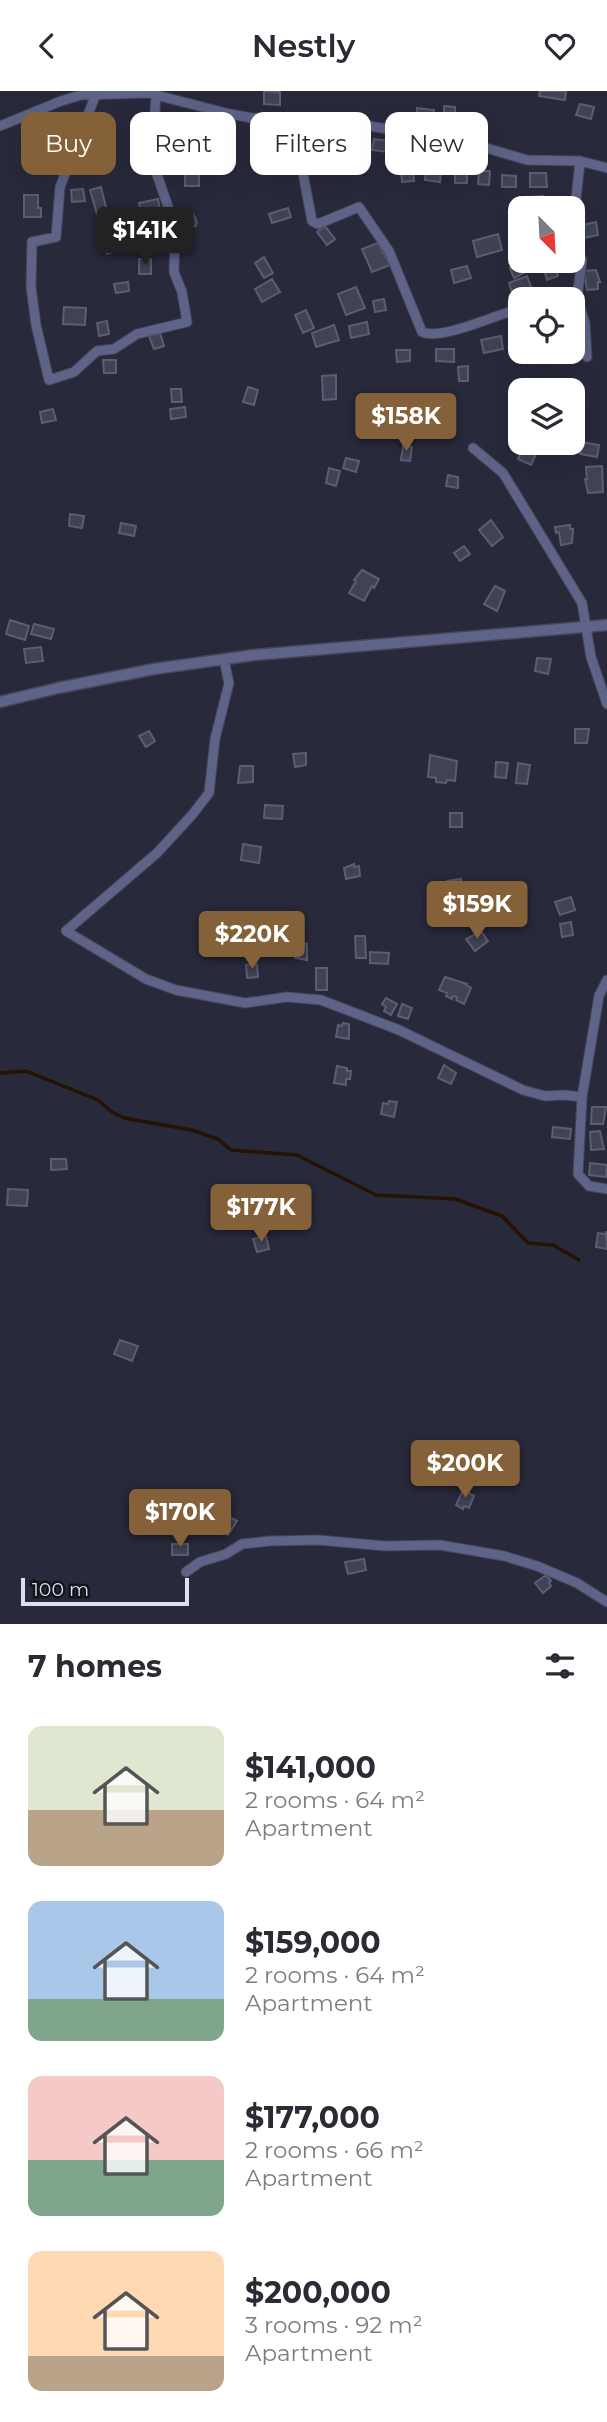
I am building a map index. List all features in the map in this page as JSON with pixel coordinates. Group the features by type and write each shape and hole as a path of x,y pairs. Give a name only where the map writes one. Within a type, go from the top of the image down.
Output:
{"street":[{"path":"96,94 60,187 56,237 32,242 36,325 49,380 74,372 97,351 114,349 137,334 187,322 182,292 174,272 175,227 152,160 151,93"},
{"path":"0,126 61,101 96,94 151,93 250,118"},
{"path":"371,126 481,146 527,160 580,162 607,168"},
{"path":"578,287 582,260 574,243 573,228 580,162"},
{"path":"303,175 312,221 318,224 359,207 389,251 422,332 429,336 475,325 508,312"},
{"path":"585,323 587,356"},
{"path":"473,448 503,473 582,603 591,657 607,703"},
{"path":"0,702 154,669 254,655 607,625"},
{"path":"224,660 229,683 215,739 209,793 157,853 66,931 146,979 176,990 245,1003 287,997 321,1000 400,1030 523,1090 545,1096 582,1097"},
{"path":"607,980 599,996 582,1097 578,1174 589,1186 607,1189"},
{"path":"186,1572 200,1562 226,1554 242,1544 269,1541 318,1540 385,1546 440,1545 504,1556 537,1566 577,1583 607,1602"}],"building":[{"path":"264,91 280,92 280,105 264,104"},
{"path":"540,91 566,91 565,100 539,96"},
{"path":"580,104 594,107 591,119 576,115"},
{"path":"444,106 455,107 455,112 444,112"},
{"path":"417,108 434,110 434,112 417,112"},
{"path":"374,139 385,140 385,152 372,150"},
{"path":"490,171 489,185 478,184 479,175 488,175"},
{"path":"530,173 546,173 547,187 530,187"},
{"path":"185,175 199,175 199,186 185,186"},
{"path":"401,175 413,175 414,181 402,182"},
{"path":"426,175 441,175 440,182 425,180"},
{"path":"455,175 467,175 467,183 455,183"},
{"path":"502,175 516,176 516,187 502,187"},
{"path":"101,187 107,211 97,214 90,190"},
{"path":"83,189 85,201 72,202 71,190"},
{"path":"24,195 38,195 41,217 24,217"},
{"path":"158,199 160,210 141,214 139,203"},
{"path":"288,208 291,217 272,223 269,214"},
{"path":"193,213 196,226 185,228 179,215"},
{"path":"160,220 162,232 141,235 140,223"},
{"path":"596,222 598,235 585,238 585,224"},
{"path":"325,226 335,239 327,245 317,232"},
{"path":"113,229 120,250 107,254 100,233"},
{"path":"498,234 502,250 477,257 473,241"},
{"path":"378,243 390,265 372,272 362,249"},
{"path":"264,257 273,273 264,278 255,263"},
{"path":"139,259 151,259 151,274 139,274"},
{"path":"467,266 471,278 454,283 451,270"},
{"path":"596,270 600,282 598,289 587,290 585,271"},
{"path":"545,273 557,273 558,276 547,280"},
{"path":"527,276 531,287 510,287 509,283"},
{"path":"272,279 280,292 262,302 255,289"},
{"path":"128,282 129,291 116,293 114,284"},
{"path":"356,287 365,308 346,315 338,294"},
{"path":"384,299 386,310 375,312 373,301"},
{"path":"64,307 86,308 85,325 63,324"},
{"path":"306,310 314,328 303,333 295,315"},
{"path":"107,321 109,334 99,336 97,323"},
{"path":"367,322 369,334 351,338 349,326"},
{"path":"334,325 339,340 316,347 312,333"},
{"path":"160,333 164,346 154,349 149,336"},
{"path":"501,336 503,349 484,353 481,340"},
{"path":"436,349 454,349 454,362 436,361"},
{"path":"396,350 410,350 410,361 397,362"},
{"path":"103,360 116,360 116,373 104,373"},
{"path":"468,366 468,381 459,381 458,367"},
{"path":"336,375 336,399 323,400 322,376"},
{"path":"248,387 258,390 254,405 243,402"},
{"path":"171,389 181,389 182,402 172,402"},
{"path":"185,407 186,417 171,419 170,409"},
{"path":"53,409 56,420 42,423 40,412"},
{"path":"585,443 599,445 597,457 585,455"},
{"path":"403,446 412,447 410,461 401,460"},
{"path":"520,455 536,455 531,465 518,459"},
{"path":"346,458 359,461 356,472 343,468"},
{"path":"602,466 603,492 588,493 586,467"},
{"path":"329,468 340,471 336,486 326,483"},
{"path":"448,475 458,477 458,488 446,486"},
{"path":"70,514 84,516 82,528 69,526"},
{"path":"491,520 503,537 492,546 479,530"},
{"path":"121,523 136,526 134,536 119,533"},
{"path":"570,525 570,529 573,529 572,543 561,545 559,532 556,533 555,527"},
{"path":"464,546 470,554 460,561 454,553"},
{"path":"362,570 379,579 364,601 349,593"},
{"path":"495,586 505,591 497,611 484,604"},
{"path":"10,620 29,626 25,640 6,634"},
{"path":"34,624 54,629 51,639 31,634"},
{"path":"41,647 43,661 26,663 24,649"},
{"path":"537,658 551,659 548,674 535,671"},
{"path":"575,729 589,729 587,743 575,743"},
{"path":"149,731 155,741 146,747 139,736"},
{"path":"306,753 306,765 295,767 293,754"},
{"path":"430,755 457,761 455,781 436,782 436,778 428,777"},
{"path":"496,762 508,763 506,778 495,777"},
{"path":"518,763 530,765 527,784 516,783"},
{"path":"240,766 253,766 253,782 238,783"},
{"path":"265,805 283,806 282,819 264,818"},
{"path":"450,813 462,813 462,827 450,827"},
{"path":"243,844 261,847 259,863 241,860"},
{"path":"354,864 354,867 359,866 360,876 346,879 344,868"},
{"path":"461,879 463,891 449,892 447,881"},
{"path":"571,897 575,910 560,915 555,902"},
{"path":"571,922 573,935 562,937 560,924"},
{"path":"481,931 488,941 475,951 466,939"},
{"path":"355,936 365,936 366,958 356,958"},
{"path":"297,943 307,944 307,960 295,958"},
{"path":"370,952 389,953 388,964 370,963"},
{"path":"257,964 258,977 247,978 246,965"},
{"path":"316,968 327,968 327,990 316,990"},
{"path":"445,977 467,984 471,988 464,1004 456,1000 457,997 453,996 452,999 439,990"},
{"path":"386,998 397,1004 391,1015 384,1011 386,1007 382,1004"},
{"path":"402,1004 412,1008 408,1019 398,1016"},
{"path":"343,1023 349,1024 349,1039 336,1037 338,1025 342,1026"},
{"path":"444,1065 456,1073 451,1084 438,1078"},
{"path":"337,1066 351,1071 346,1085 334,1083"},
{"path":"389,1101 397,1102 394,1117 381,1114 383,1103 388,1104"},
{"path":"592,1107 606,1107 603,1124 591,1124"},
{"path":"553,1127 571,1129 570,1139 552,1137"},
{"path":"600,1131 604,1149 591,1150 590,1132"},
{"path":"51,1159 66,1159 67,1169 51,1170"},
{"path":"590,1163 607,1165 606,1177 589,1175"},
{"path":"8,1189 28,1190 27,1206 7,1205"},
{"path":"606,1231 607,1249 596,1247 598,1233 606,1234"},
{"path":"266,1236 269,1249 257,1252 253,1239"},
{"path":"120,1340 138,1346 132,1361 114,1354"},
{"path":"463,1490 474,1496 469,1508 464,1506 463,1509 456,1505"},
{"path":"227,1516 237,1521 228,1535 219,1530"},
{"path":"172,1544 188,1544 188,1555 172,1555"},
{"path":"364,1559 366,1570 348,1574 345,1562"},
{"path":"546,1575 551,1586 543,1593 535,1583"}],"waterway":[{"path":"0,1073 26,1071 98,1100 124,1118 192,1130 218,1139 231,1150 297,1155 376,1195 455,1199 502,1216 528,1243 553,1245 579,1260"}]}
